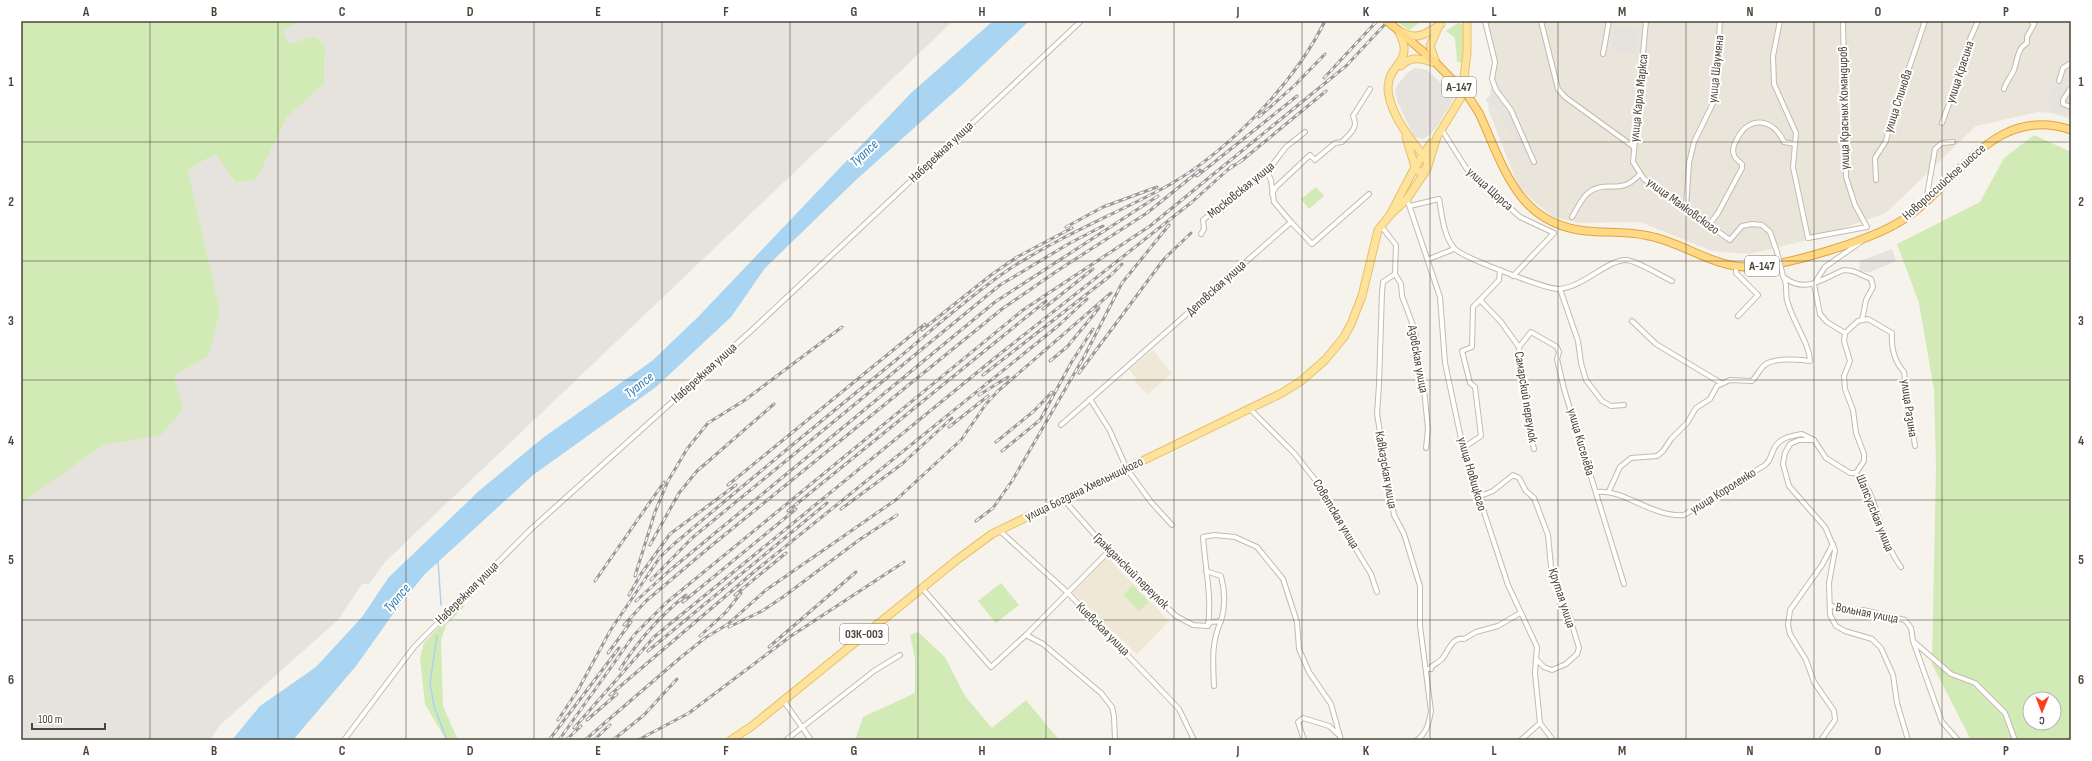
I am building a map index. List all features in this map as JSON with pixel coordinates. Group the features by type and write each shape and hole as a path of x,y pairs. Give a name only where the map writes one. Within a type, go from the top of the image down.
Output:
{"highway":[{"name":"А-147","path":"1387,21 1436,63"},
{"name":"Новороссийское шоссе","path":"1436,63 1468,96 1479,113 1513,186 1521,198 1549,221 1567,228 1586,231 1650,236 1707,258 1736,266 1754,266 1781,262 1867,237 1901,221 1926,202 1970,158 1993,138 2011,130 2027,126 2048,125 2071,130"}],"main road":[{"name":"А-147","path":"1398,30 1410,36 1423,36 1442,22"},
{"name":"А-147","path":"1436,63 1430,46 1433,36 1442,22"},
{"path":"1390,215 1407,199 1427,169 1437,137 1462,96 1468,24"},
{"path":"1398,30 1405,48 1402,60 1389,79 1388,88 1404,129 1416,170 1421,172 1427,169"},
{"name":"А-147","path":"1393,73 1405,62 1413,58 1424,59 1436,63"},
{"path":"1404,129 1418,143 1431,143"},
{"path":"1404,129 1427,160 1427,169"},
{"path":"1390,215 1415,167 1431,143 1437,137"},
{"name":"улица Богдана Хмельницкого","path":"731,740 976,545 999,530 1064,500 1250,409 1301,381 1325,360 1344,337 1362,296 1375,240 1381,226 1390,215"}],"street":[{"name":"Набережная улица","path":"344,740 414,647 530,530 753,329 1081,21"},
{"path":"1485,21 1495,62 1492,80 1496,90 1511,110 1534,162"},
{"path":"1541,21 1558,89 1565,97 1634,147"},
{"path":"1603,54 1609,21"},
{"name":"улица Карла Маркса","path":"1640,174 1633,162 1646,21"},
{"name":"улица Шаумяна","path":"1686,207 1690,163 1694,142 1715,99 1720,21"},
{"path":"1709,225 1718,213 1742,168 1742,164 1734,156 1733,149 1742,130 1751,124 1768,124 1776,129 1784,142 1795,144 1796,133 1774,84 1773,56 1780,21"},
{"name":"улица Красных Командиров","path":"1795,144 1793,167 1808,238 1867,227 1855,205 1846,177 1843,21"},
{"name":"улица Спинова","path":"1876,180 1875,158 1886,141 1890,121 1897,110 1906,77 1925,21"},
{"name":"улица Красина","path":"1942,123 1963,66 1966,48 1978,21"},
{"path":"2004,89 2006,82 2014,71 2017,57 2023,45 2027,43 2027,37 2032,22"},
{"path":"2059,81 2063,68 2071,62"},
{"name":"Московская улица","path":"1272,194 1276,187 1310,155 1315,160 1335,143 1342,142 1355,128 1356,123 1353,116 1370,89"},
{"path":"2070,89 2063,100 2063,104 2071,107"},
{"name":"улица Щорса","path":"1441,129 1466,168 1520,217 1554,233 1513,276"},
{"name":"Московская улица","path":"1201,234 1204,229 1203,220 1234,194 1238,194 1267,172 1286,147 1305,132"},
{"path":"1926,202 1935,149 1942,143 1953,142"},
{"path":"1267,172 1271,180 1274,202 1312,244 1369,194"},
{"path":"1572,217 1588,193 1598,188 1629,185 1640,174"},
{"name":"улица Маяковского","path":"1640,174 1644,179 1686,207 1730,240 1742,226 1752,224 1762,225 1770,232 1784,277 1786,299 1795,324 1810,353 1810,361 1775,361 1766,364 1752,381 1730,380 1721,383"},
{"name":"улица Новицкого","path":"1407,199 1429,259 1440,297 1445,362 1463,448 1476,492 1508,585 1536,647 1535,673 1540,723"},
{"path":"1410,206 1439,199 1446,233 1454,249 1513,276 1536,284 1560,289 1584,282 1616,261 1626,260 1637,262 1652,272 1672,281"},
{"name":"Деповская улица","path":"1061,425 1291,222"},
{"path":"1381,226 1396,245 1395,274"},
{"path":"1784,277 1794,285 1802,286 1814,284 1844,270 1853,271 1871,279 1873,287 1866,300 1862,320 1854,324 1845,333 1828,322 1820,314 1814,284 1825,267 1867,237"},
{"path":"1429,259 1454,249"},
{"path":"1736,266 1736,273 1758,295 1738,316"},
{"path":"1463,448 1481,436 1474,387 1470,383 1462,351 1472,347 1473,307 1499,280 1500,270"},
{"name":"Азовская улица","path":"1395,274 1401,284 1402,296 1414,328 1417,342 1418,364 1424,389 1428,429 1426,448"},
{"name":"Кавказская улица","path":"1395,274 1384,282 1382,292 1377,414 1394,515 1404,534 1420,586 1420,626 1431,711 1429,724 1422,736 1417,740"},
{"path":"1560,289 1578,341 1581,362 1586,380 1602,401 1610,406 1624,405"},
{"name":"Самарский переулок","path":"1480,300 1501,322 1519,347 1524,404 1534,450"},
{"name":"улица Разина","path":"1862,320 1868,319 1892,333 1891,343 1894,356 1897,364 1904,372 1915,446"},
{"path":"1609,491 1620,467 1631,458 1657,456 1687,422 1696,408 1710,400 1716,386 1721,383 1656,344 1632,321"},
{"name":"улица Киселёва","path":"1519,347 1531,332 1557,347 1559,352 1557,359 1564,389 1588,472 1597,492 1605,526 1624,584"},
{"name":"Шапсугская улица","path":"1845,333 1844,341 1850,362 1844,376 1845,390 1853,410 1856,433 1864,454 1864,461 1856,473 1869,493 1891,551 1901,567"},
{"path":"1090,399 1110,429 1127,468 1151,502 1172,525"},
{"name":"Советская улица","path":"1250,409 1294,453 1324,491 1335,515 1371,574 1377,592"},
{"name":"улица Короленко","path":"1597,492 1609,491 1672,516 1684,515 1766,465 1770,461 1773,451 1780,441 1802,434 1814,440"},
{"path":"1830,605 1829,583 1835,550 1833,543 1825,528 1789,486 1784,473 1783,464 1785,453 1790,444 1800,440 1814,440 1826,458 1850,473 1856,473"},
{"name":"Крутая улица","path":"1476,492 1483,495 1493,491 1513,475 1518,478 1526,491 1534,498 1548,535 1551,566 1555,585 1567,608 1579,648 1577,654 1566,664 1552,670 1544,667 1536,659"},
{"name":"Гражданский переулок","path":"1064,500 1109,551 1176,616 1193,625 1208,626"},
{"name":"Киевская улица","path":"999,530 1068,593 1179,709 1194,740"},
{"path":"1208,626 1209,591 1203,536 1214,535 1235,537 1257,547 1282,579 1297,622 1298,648 1309,672 1331,704 1341,738"},
{"path":"1821,740 1835,720 1834,711 1814,682 1806,660 1790,634 1788,625 1790,610 1822,565 1833,543"},
{"path":"922,588 991,667 1026,635 1109,551"},
{"path":"1206,571 1221,576 1224,588 1224,610 1221,621 1216,630 1212,653 1214,686"},
{"name":"Вольная улица","path":"1908,740 1897,703 1893,676 1881,648 1872,639 1836,626 1830,615 1830,605 1844,611 1863,610 1905,620 1911,628 1913,641 1932,700 1942,722 1958,740"},
{"path":"1426,668 1431,669 1440,661 1454,641 1461,638 1464,639 1476,632 1498,626 1520,613"},
{"path":"1208,626 1212,622 1221,621"},
{"path":"1026,635 1043,644 1101,693 1112,707 1115,740"},
{"path":"1913,641 1951,674 1975,684 2005,712 2015,740"},
{"path":"786,740 804,728 874,670 900,655"},
{"path":"783,700 811,740"},
{"path":"1304,740 1298,722 1303,718 1329,726 1341,738"},
{"path":"1520,740 1540,723 1548,731 1553,740"}],"shaded area":[{"path":"298,21 953,21 385,562 369,584 362,584 338,620 219,726 210,740 21,740 21,503 103,444 161,435 174,375 209,356 220,311 188,170 215,154 236,183 257,179 287,117 324,84 325,47 316,36 288,45 282,30 299,22"},
{"path":"1487,21 2071,21 2071,119 2052,113 2037,112 1976,126 1886,213 1816,238 1750,254 1712,251 1640,222 1578,223 1554,217 1533,201 1518,186 1488,108 1495,56"},
{"path":"1613,26 1638,28 1636,54 1612,52"},
{"path":"1415,68 1427,70 1455,96 1438,125 1430,135 1423,139 1414,137 1398,103 1395,91 1398,84 1408,72"},
{"path":"2066,79 2071,83 2071,112 2065,111 2062,116 2050,111 2049,95 2058,84"},
{"path":"1496,93 1508,110 1528,154 1524,155 1493,104 1490,105 1485,99"},
{"path":"1892,249 1896,261 1870,272 1859,272 1860,261"},
{"path":"1153,350 1172,374 1147,394 1134,380 1136,378 1129,370"},
{"path":"1107,557 1169,621 1137,654 1073,593"}],"green space":[{"path":"21,21 298,21 300,22 283,30 288,44 316,36 325,47 324,84 287,117 257,179 236,183 215,154 188,170 220,311 209,356 174,375 183,409 161,435 103,445 21,503"},
{"path":"1422,21 1409,30 1397,22"},
{"path":"1458,23 1466,25 1465,63 1457,62 1455,38 1446,31"},
{"path":"2034,135 2071,152 2071,740 1971,740 1932,664 1936,468 1934,390 1919,303 1897,244 1980,202 2004,158"},
{"path":"1316,187 1324,196 1309,209 1301,199"},
{"path":"1001,583 1019,605 996,623 978,601"},
{"path":"1133,585 1149,602 1139,611 1123,595"},
{"path":"461,604 465,606 446,625 441,640 443,706 458,740 446,740 425,704 420,658 424,643"},
{"path":"918,632 945,657 965,696 992,728 1026,700 1059,740 855,740 863,717 915,693 915,658 910,635"}],"water":[{"name":"Туапсе","path":"993,21 1029,21 961,86 857,179 765,268 731,317 656,387 533,475 425,574 398,607 356,666 293,740 232,740 260,706 316,667 362,617 389,577 480,490 544,437 652,361 698,317 911,93"}],"waterway":[{"path":"438,561 441,605"},
{"path":"437,636 430,683 434,706 447,740"}],"railway":[{"path":"558,720 578,690 610,631 660,557 674,544 950,314 993,280 1044,248 1158,191 1207,160 1231,140 1275,95 1311,46 1325,21"},
{"path":"1324,78 1377,21"},
{"path":"559,740 634,635 666,603 1023,310 1150,226 1346,66 1388,21"},
{"path":"1259,117 1295,85 1325,54"},
{"path":"1240,162 1326,91"},
{"path":"1197,176 1297,96"},
{"path":"1229,169 1244,159"},
{"path":"574,728 654,637 996,357 1192,202 1233,165"},
{"path":"624,625 646,601 711,546 1002,309 1057,271 1147,213 1200,170"},
{"path":"1066,227 1103,207 1157,187"},
{"path":"636,601 669,571 995,302 1158,196"},
{"path":"976,521 993,508 1012,481 1085,355 1122,283 1169,225"},
{"path":"651,580 692,538 1000,285 1070,243 1103,226"},
{"path":"922,330 991,275 1017,257 1072,228"},
{"path":"1079,373 1164,259 1191,233"},
{"path":"983,375 1110,276 1122,264"},
{"path":"1043,309 1093,269"},
{"path":"585,740 680,658 705,638 728,624 766,590 897,499 961,440 986,404 998,391 1111,293"},
{"path":"610,695 755,571 1058,326 1087,299"},
{"path":"788,511 1046,301"},
{"path":"1050,361 1067,347 1099,308"},
{"path":"728,485 925,324"},
{"path":"635,576 655,512 668,481 687,449 708,423 745,400 842,327"},
{"path":"1002,451 1040,420 1071,363 1093,329"},
{"path":"979,395 1008,377"},
{"path":"996,442 1034,411 1052,392"},
{"path":"949,427 988,396"},
{"path":"650,545 679,493 697,471 774,404"},
{"path":"841,509 902,464 952,418"},
{"path":"595,581 664,482"},
{"path":"629,595 641,574 670,534 736,485"},
{"path":"648,651 827,503"},
{"path":"683,602 796,509"},
{"path":"729,627 762,611 859,540 897,515"},
{"path":"735,595 786,553"},
{"path":"638,740 689,713 791,636 904,562"},
{"path":"769,647 856,572"},
{"path":"700,636 726,612 741,593"},
{"path":"620,669 650,629 667,611 686,595"},
{"path":"608,653 631,622"},
{"path":"549,740 619,648"},
{"path":"613,740 644,715 677,679"},
{"path":"587,720 617,694"},
{"path":"594,740 610,725"},
{"path":"566,740 581,726"}]}
